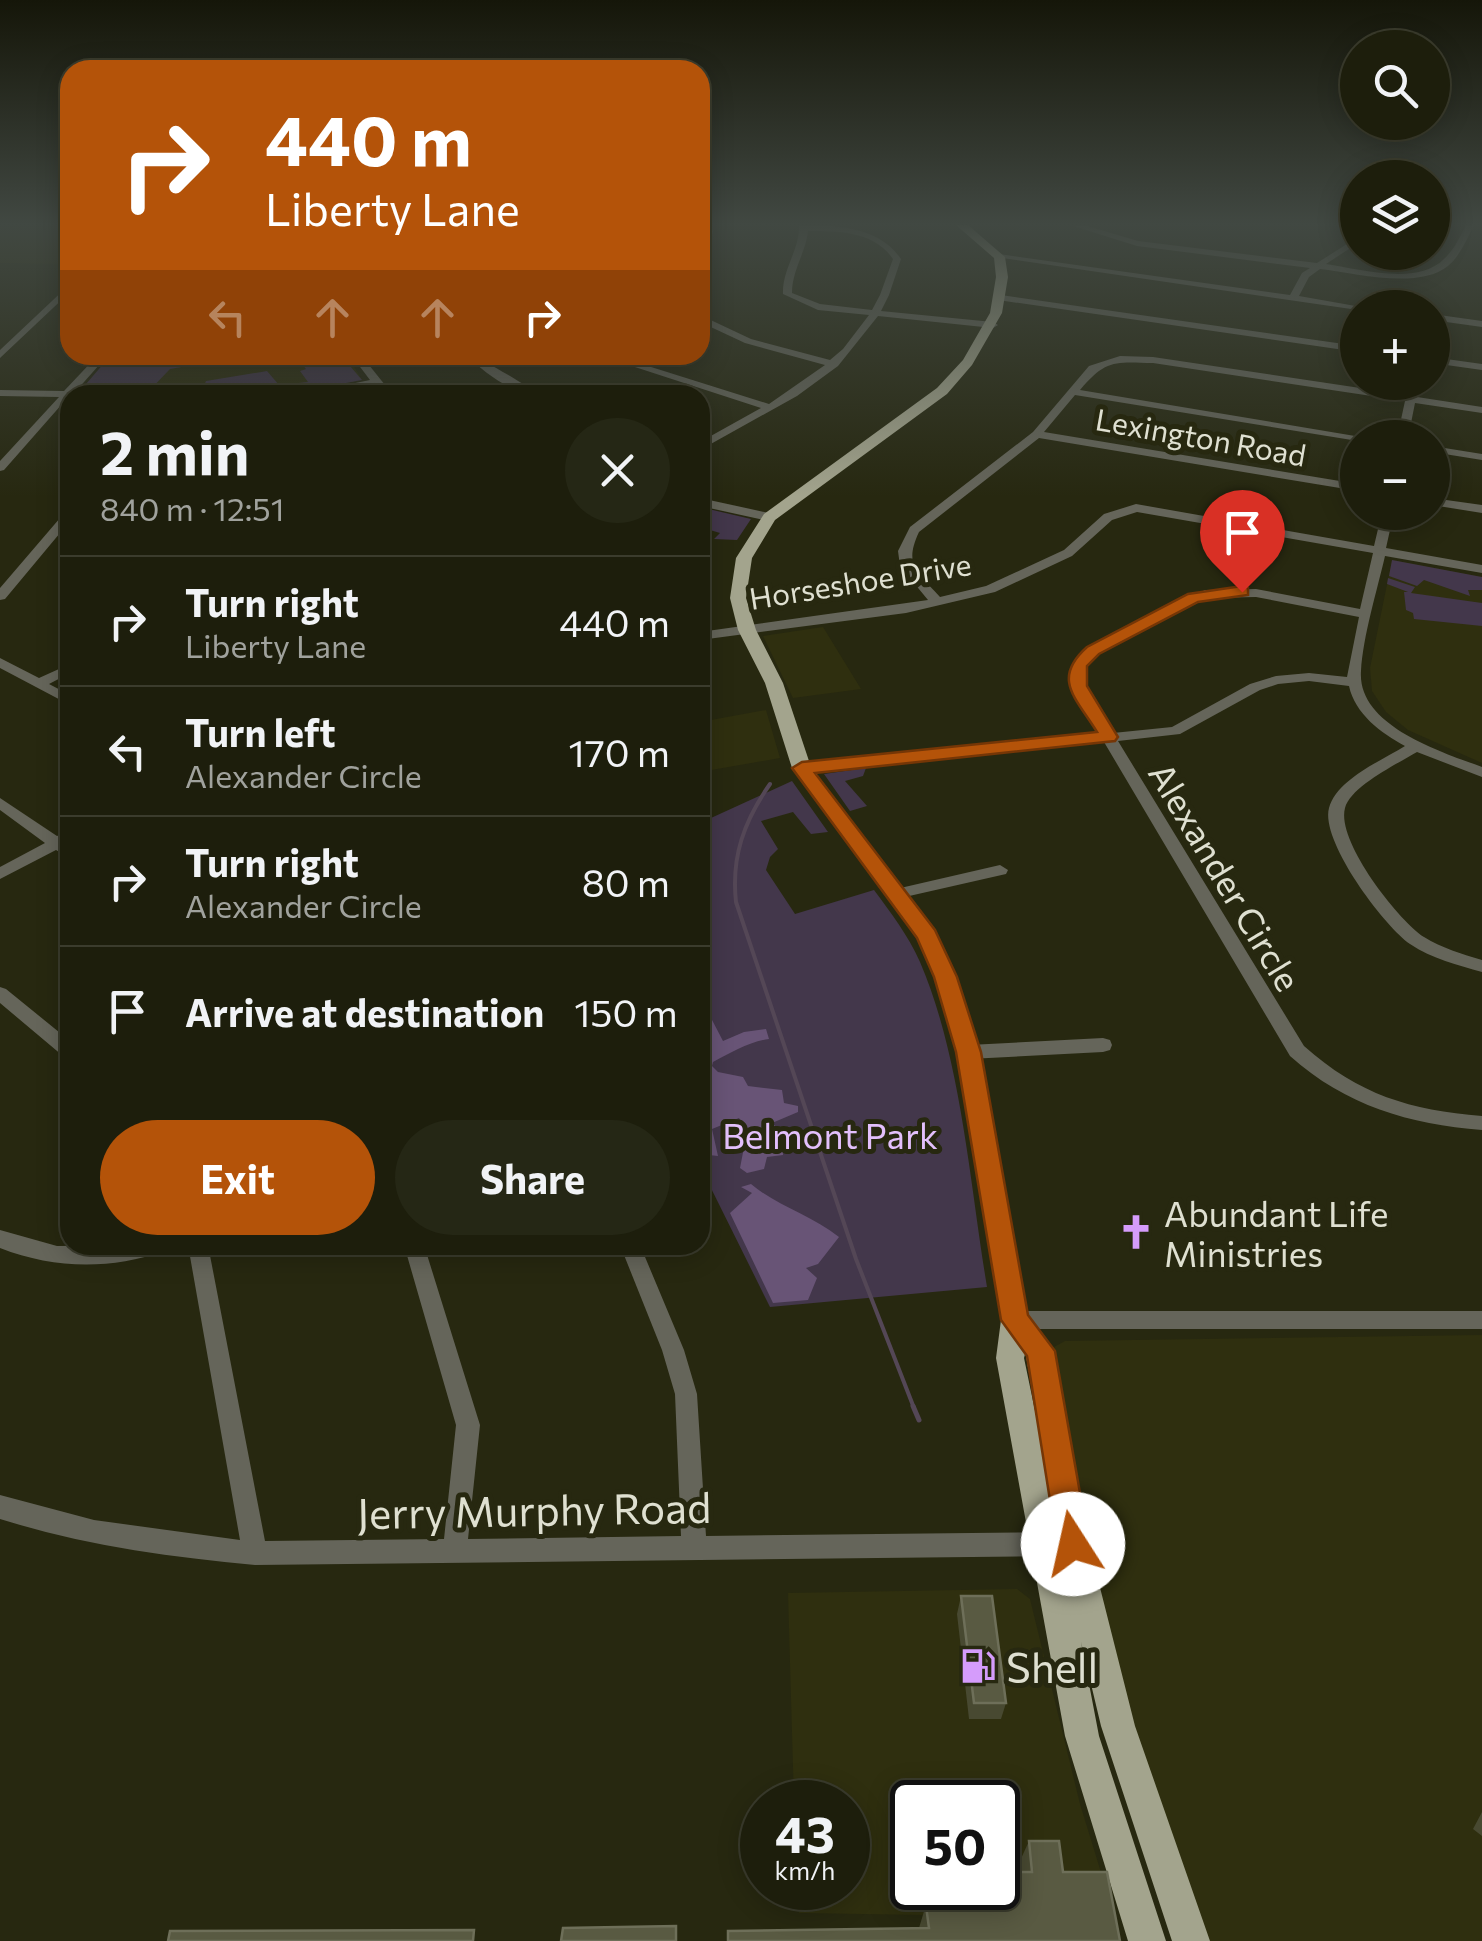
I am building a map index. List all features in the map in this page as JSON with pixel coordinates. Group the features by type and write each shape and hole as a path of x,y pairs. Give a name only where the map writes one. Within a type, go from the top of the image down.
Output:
{"main road":[{"path":"996,316 966,367 942,390 769,517 748,549 738,598 746,630 774,683 802,768 927,936 946,977 968,1052 1015,1320 1010,1358 1060,1544 1191,1941"},
{"path":"1060,1544 1082,1736 1147,1941"}],"street":[{"path":"0,354 41,316"},
{"path":"710,441 834,364 877,316"},
{"path":"893,316 993,326"},
{"path":"1124,316 1340,346"},
{"path":"1450,320 1482,324"},
{"path":"710,323 748,341 834,364"},
{"path":"938,603 906,566 907,540 914,530 1037,434 1100,364 1142,359 1340,388"},
{"path":"1450,363 1482,367"},
{"path":"75,385 93,365"},
{"path":"363,365 377,385"},
{"path":"484,365 516,385"},
{"path":"635,365 699,385"},
{"path":"357,385 374,382"},
{"path":"710,389 769,407"},
{"path":"1075,392 1340,434"},
{"path":"0,393 60,394"},
{"path":"1417,400 1482,410"},
{"path":"0,468 60,402"},
{"name":"Lexington Road","path":"1037,434 1340,485"},
{"path":"1450,452 1482,457"},
{"path":"710,504 769,517"},
{"path":"1450,504 1482,509"},
{"name":"Horseshoe Drive","path":"710,635 938,603 1019,578 1068,554 1108,517 1136,508 1482,569"},
{"path":"0,596 60,526"},
{"path":"1385,530 1353,682 1358,696 1374,718 1417,745 1482,772"},
{"name":"Alexander Circle","path":"1365,614 1242,592 1194,597 1093,651 1076,671 1078,686 1297,1051 1329,1079 1378,1104 1406,1114 1482,1123"},
{"path":"0,662 60,694"},
{"path":"42,682 60,673"},
{"path":"802,768 1181,729 1255,687 1276,680 1309,677 1353,682"},
{"path":"1417,745 1342,799 1334,825 1343,846 1408,934 1436,950 1482,966"},
{"path":"0,803 60,840"},
{"path":"0,874 60,847"},
{"path":"896,894 1000,870"},
{"path":"0,993 60,1043"},
{"path":"968,1052 1103,1045"},
{"path":"0,1239 29,1252 60,1255"},
{"path":"62,1255 96,1255"},
{"path":"200,1255 255,1553"},
{"path":"417,1255 468,1425 455,1550"},
{"path":"634,1255 674,1350 686,1394 694,1547"},
{"path":"1015,1320 1481,1315"},
{"name":"Jerry Murphy Road","path":"0,1507 143,1542 255,1553 1060,1544"}],"shaded area":[{"path":"102,365 353,365 362,380 331,385 85,385"},
{"path":"1392,560 1482,577 1482,763 1408,730 1386,712 1372,691 1370,668"},
{"path":"823,627 861,689 793,698 763,636"},
{"path":"766,710 780,758 710,770 710,720"},
{"path":"710,1018 723,1041 744,1032 766,1029 769,1039 741,1048 712,1066 718,1072 743,1077 748,1086 782,1090 784,1103 798,1106 798,1112 772,1123 782,1132 783,1155 767,1157 764,1169 747,1173 740,1168 747,1132 739,1118 712,1129 718,1156 710,1155"},
{"path":"751,1184 839,1237 818,1264 806,1268 817,1278 808,1300 773,1303 730,1213 752,1193 741,1187"},
{"path":"1482,1335 1482,1941 1204,1941 1108,1643 1054,1347 1065,1341"},
{"path":"1017,1589 1030,1599 1080,1804 1115,1918 799,1913 799,1910 870,1910 870,1780 793,1780 788,1593"}],"green space":[{"path":"102,365 193,365 170,369 155,385 85,385"},
{"path":"303,365 349,365 362,380 335,385 279,385 308,382 300,371 306,369"},
{"path":"267,371 279,385 204,385 206,381"},
{"path":"710,509 751,519 737,540 714,539 720,533 710,530"},
{"path":"1392,560 1482,577 1482,590 1468,590 1470,596 1424,580 1417,586 1389,576"},
{"path":"1388,578 1415,587 1411,593 1482,603 1482,626 1414,619 1413,613 1406,610 1404,592 1408,592 1387,584"},
{"path":"866,768 863,776 845,781 867,806 850,811 824,774"},
{"name":"Belmont Park","path":"792,781 828,832 811,834 793,812 761,821 778,849 766,870 795,914 874,890 899,924 934,999 955,1080 987,1287 770,1307 710,1186 710,818"}],"building":[{"name":"Shell","path":"961,1596 992,1596 1006,1703 974,1703"},
{"path":"1029,1841 1059,1841 1063,1872 1107,1872 1120,1941 728,1941 728,1931 929,1928 927,1910 1020,1910 1020,1872 1032,1872"},
{"path":"676,1926 676,1941 561,1941 563,1928"},
{"path":"474,1930 473,1941 168,1941 170,1931"}],"waterway":[{"path":"770,784 741,840 736,902 856,1259 914,1408"},
{"path":"913,1406 919,1420"}],"place":[{"name":"Abundant Life Ministries","path":"1136,1232"},
{"name":"Shell","path":"978,1666"}],"route":[{"path":"1073,1544 1040,1351 1015,1320 968,1052 946,977 927,936 802,768 1109,737 1078,686 1076,671 1080,663 1093,651 1194,597 1242,592"}]}
